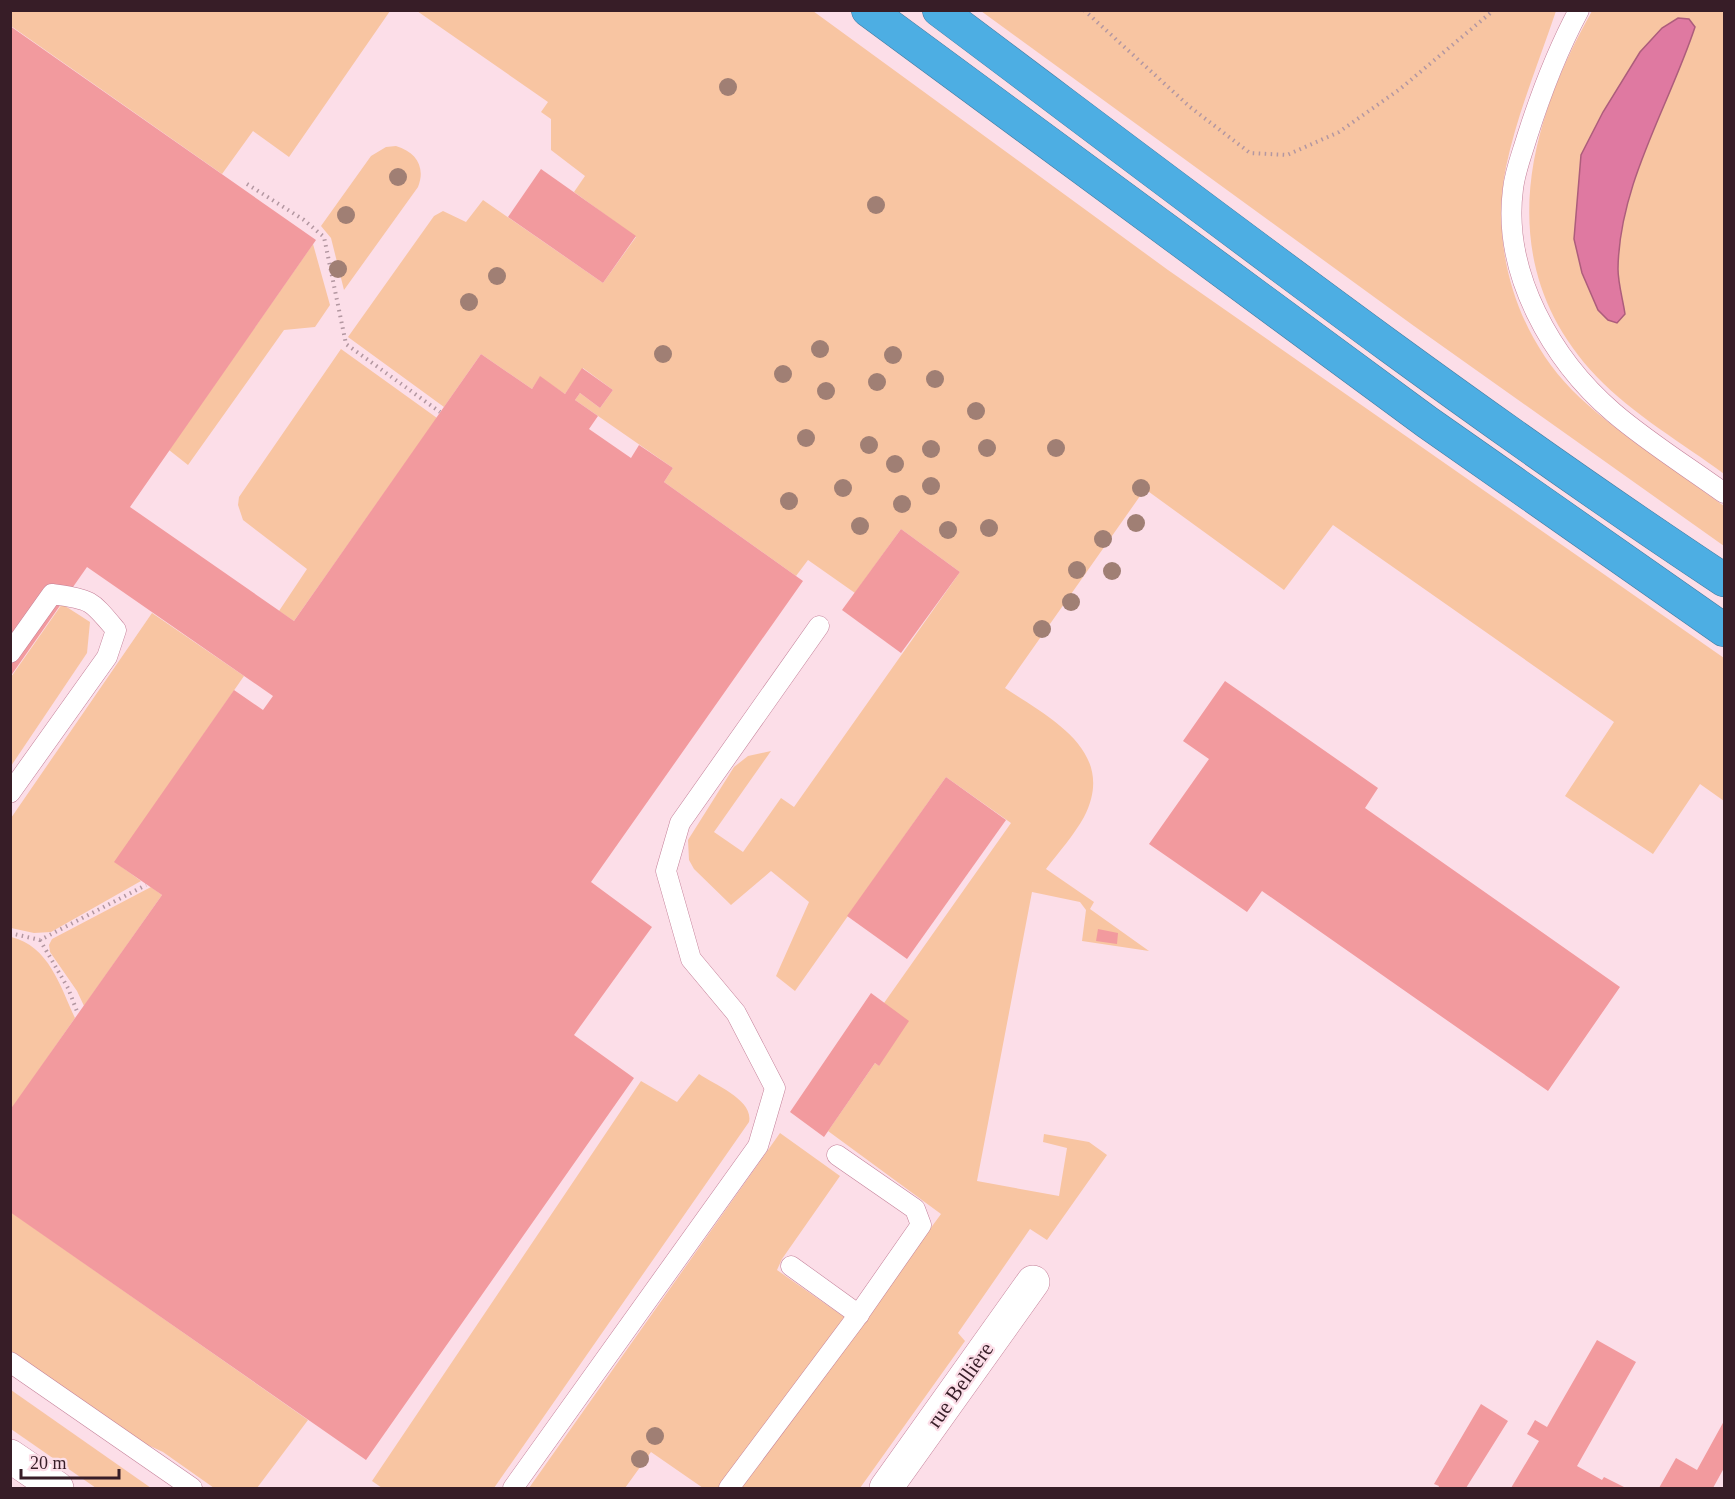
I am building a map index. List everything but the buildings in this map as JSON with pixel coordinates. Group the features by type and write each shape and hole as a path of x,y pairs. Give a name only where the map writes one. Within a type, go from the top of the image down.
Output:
{"highway":[{"path":"868,10 1427,422 1725,630"},
{"path":"939,10 1327,301 1621,511 1725,580"}],"street":[{"name":"rue Bellière","path":"886,1488 1033,1282"},
{"path":"10,1456 57,1488"}],"lane":[{"path":"1579,10 1562,41 1533,117 1513,190 1513,218 1523,283 1539,320 1577,375 1614,413 1725,493"},
{"path":"10,653 52,594 85,599 96,606 116,630 107,657 10,793"},
{"path":"513,1488 758,1146 775,1088 736,1013 691,959 666,871 680,823 819,626"},
{"path":"729,1488 859,1315 921,1225 915,1209 837,1155"},
{"path":"791,1266 859,1315"},
{"path":"10,1362 192,1488"}],"path":[{"path":"1084,10 1190,108 1250,153 1287,155 1339,132 1400,89 1494,10"},
{"path":"247,184 304,220 324,237 346,344 440,412"},
{"path":"10,933 40,940 146,885"},
{"path":"40,940 68,988 78,1014"}],"shaded area":[{"path":"11,10 390,11 289,157 253,131 222,174 11,26"},
{"path":"417,11 813,11 1168,270 1724,658 1724,801 1700,784 1653,854 1565,796 1614,722 1333,525 1284,590 1145,489 1005,688 1059,725 1074,739 1086,755 1092,773 1092,794 1084,817 1046,869 1094,902 1090,909 1149,951 1082,941 1086,910 1080,902 1032,892 977,1181 1059,1196 1067,1148 1043,1142 1044,1134 1089,1142 1107,1155 1047,1240 1030,1229 958,1333 965,1341 860,1488 740,1488 941,1214 828,1131 875,1063 879,1066 884,1003 1011,823 946,777 795,991 776,976 809,902 771,871 731,905 694,869 689,860 688,840 734,767 748,756 771,751 714,832 743,852 781,798 794,807 960,572 901,529 855,593 808,560 796,576 664,482 673,468 575,400 580,393 600,408 613,390 583,368 565,394 540,377 532,389 481,354 444,407 348,337 434,216 443,211 466,222 483,200 603,283 636,237 574,192 585,176 551,150 551,119 541,112 548,102"},
{"path":"981,11 1556,11 1522,108 1506,167 1502,197 1502,227 1505,257 1512,287 1522,315 1536,342 1552,367 1572,390 1606,420 1724,506 1724,546 1414,326"},
{"path":"1592,11 1724,11 1724,474 1626,404 1597,377 1564,335 1542,290 1531,244 1530,198 1536,151 1549,103 1568,57"},
{"path":"1678,18 1689,19 1695,27 1647,146 1627,206 1618,269 1625,314 1617,323 1608,320 1598,310 1582,273 1574,239 1581,155 1603,112 1640,52 1662,28"},
{"path":"396,146 409,152 418,161 421,173 418,187 344,290 331,238 321,226 371,156 386,147"},
{"path":"313,244 330,305 315,327 284,330 188,465 169,450"},
{"path":"341,349 437,418 294,621 279,611 307,569 243,520 238,505 239,497"},
{"path":"62,604 90,622 87,653 11,766 11,677"},
{"path":"152,613 244,676 115,862 141,881 51,932 34,933 11,928 11,818"},
{"path":"151,887 162,895 84,1006 77,991 50,952 49,945 52,939"},
{"path":"11,937 35,949 44,958 52,969 75,1018 11,1110"},
{"path":"699,1074 740,1100 749,1114 749,1122 494,1488 382,1488 372,1481 641,1081 677,1102"},
{"path":"780,1133 840,1176 782,1259 777,1270 847,1319 722,1488 703,1488 651,1452 625,1488 529,1488"},
{"path":"11,1212 308,1420 257,1488 214,1488 163,1452 137,1440 11,1351"},
{"path":"10,1390 151,1488 96,1488 11,1429"}]}
